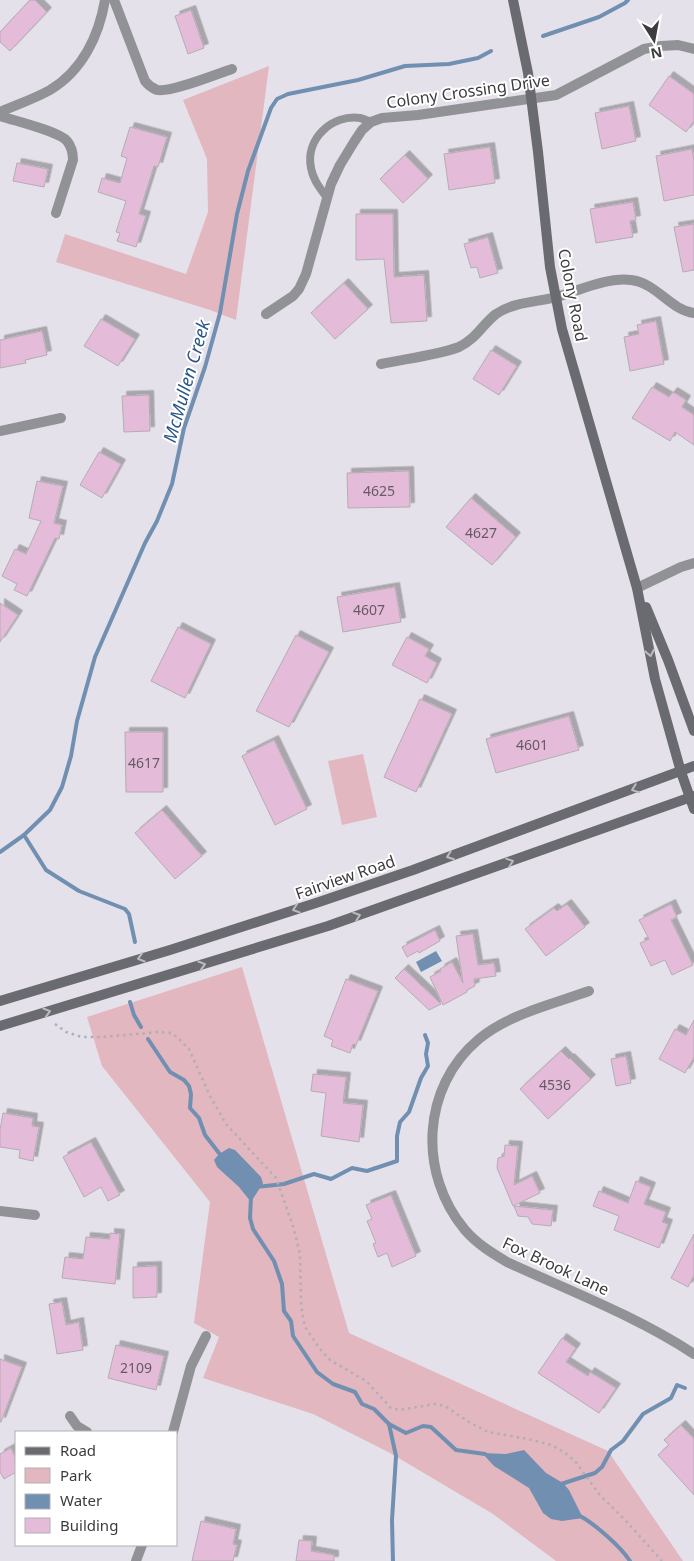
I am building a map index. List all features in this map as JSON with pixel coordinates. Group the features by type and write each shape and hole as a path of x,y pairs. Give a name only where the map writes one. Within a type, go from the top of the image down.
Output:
{"main road":[{"name":"Colony Road","path":"513,0 532,99 550,267 564,338 637,588 655,679 681,772 692,797 694,809"},
{"name":"Colony Road","path":"637,588 668,660 694,731"},
{"name":"Fairview Road","path":"0,1001 170,950 319,902 413,870 694,766"},
{"path":"0,1026 328,926 692,797"}],"street":[{"path":"0,114 44,93 68,76 82,60 93,41 103,13 105,0"},
{"path":"114,0 145,80 148,85 156,90 169,90 232,69"},
{"name":"Colony Crossing Drive","path":"266,314 293,296 299,289 306,274 331,184 362,130 371,122 382,118 418,115 562,93 644,49 678,45 694,49"},
{"path":"0,114 58,135 69,143 73,151 73,160 56,213"},
{"path":"381,364 459,346 474,338 495,315 505,309 615,280 630,280 650,286 679,308 694,313"},
{"path":"0,431 61,418"},
{"path":"637,588 694,563"},
{"name":"Fox Brook Lane","path":"590,991 508,1020 478,1040 462,1056 449,1075 436,1106 432,1147 434,1169 441,1191 452,1211 465,1230 488,1251 507,1262 633,1319 694,1354"},
{"path":"0,1211 35,1215"},
{"path":"173,1431 192,1366 206,1336"},
{"path":"70,1416 78,1426 86,1431"},
{"path":"136,1561 142,1546"}],"lane":[{"path":"327,198 314,181 310,166 310,150 319,134 330,124 341,119 361,118 371,122"}],"path":[{"path":"56,1024 66,1032 82,1037 159,1032 171,1033 178,1037 189,1049 210,1096 226,1124 236,1137 273,1174 277,1181 293,1226 300,1254 301,1307 305,1327 330,1360 366,1382 391,1408 400,1410 434,1404 445,1406 488,1432 551,1445 570,1457 592,1485 662,1561"}],"green space":[{"path":"269,66 236,320 210,310 56,262 65,234 186,274 208,212 207,159 183,100"},
{"path":"363,754 377,817 342,825 328,761"},
{"path":"242,967 349,1333 608,1451 683,1561 556,1561 493,1514 390,1453 313,1414 203,1378 219,1337 194,1323 210,1202 102,1066 87,1017"}],"water":[{"path":"436,951 442,961 421,972 416,962"},
{"path":"229,1148 235,1150 261,1177 263,1183 251,1202 239,1187 217,1167 214,1160 219,1154"},
{"path":"524,1450 546,1473 563,1483 569,1490 583,1518 562,1521 551,1519 543,1513 529,1488 494,1466 482,1453 506,1454"}],"building":[{"path":"30,0 35,0 47,12 10,51 0,42 0,32"},
{"path":"191,10 204,48 188,54 175,16"},
{"path":"669,76 694,94 694,121 686,132 649,105"},
{"path":"629,106 636,141 602,149 595,113"},
{"path":"130,127 167,137 158,167 154,166 139,214 146,216 136,247 117,241 120,233 116,232 126,201 98,192 102,178 120,183 127,158 121,156"},
{"path":"490,147 495,183 449,190 444,154"},
{"path":"692,149 694,195 664,201 656,156"},
{"path":"405,155 428,179 403,203 380,179"},
{"path":"17,163 48,169 44,187 13,181"},
{"path":"633,202 636,220 630,221 633,237 596,243 590,209"},
{"path":"356,214 393,214 394,277 424,275 427,321 391,323 384,259 356,260"},
{"path":"694,224 694,270 683,272 674,227"},
{"path":"488,237 498,273 480,278 477,267 471,268 464,244"},
{"path":"344,283 368,309 335,339 311,313"},
{"path":"101,319 135,339 118,366 84,346"},
{"path":"656,321 664,364 630,371 624,337 639,334 637,325"},
{"path":"42,331 47,355 25,360 26,363 0,368 0,340"},
{"path":"491,350 517,366 499,395 473,379"},
{"path":"652,387 669,397 673,392 686,400 682,407 694,415 694,445 675,432 670,441 632,418"},
{"path":"149,395 150,431 124,432 122,396"},
{"path":"99,452 121,464 102,498 80,485"},
{"path":"409,471 410,507 348,508 347,473"},
{"path":"37,481 63,486 54,523 62,525 59,539 55,538 27,596 14,590 17,584 2,576 15,549 26,554 41,521 29,518"},
{"path":"471,498 516,537 492,565 446,527"},
{"path":"395,587 401,622 343,632 337,597"},
{"path":"0,603 18,615 0,642"},
{"path":"178,627 211,644 185,698 151,681"},
{"path":"296,635 329,652 289,727 256,711"},
{"path":"407,637 429,649 425,656 437,663 427,683 392,665"},
{"path":"420,699 452,714 416,792 384,777"},
{"path":"569,716 579,750 496,773 486,739"},
{"path":"125,732 163,732 163,792 126,792"},
{"path":"274,740 307,809 275,825 242,756"},
{"path":"162,810 202,856 175,879 135,833"},
{"path":"567,904 585,927 546,956 525,929 554,908 557,911"},
{"path":"671,904 677,917 671,920 693,965 672,975 665,960 651,966 640,943 649,939 639,920"},
{"path":"435,930 440,941 419,953 418,951 407,957 402,947"},
{"path":"473,934 478,965 494,963 496,976 474,979 475,986 443,1005 430,977 452,962 463,983 456,936"},
{"path":"404,969 441,1004 429,1010 395,978"},
{"path":"346,979 378,991 356,1045 353,1044 350,1053 331,1046 333,1040 324,1036"},
{"path":"694,1020 694,1057 685,1073 659,1059 675,1029 686,1035"},
{"path":"561,1051 591,1079 548,1119 520,1089"},
{"path":"626,1056 631,1083 616,1086 611,1059"},
{"path":"313,1074 346,1077 343,1103 363,1105 359,1142 321,1136 326,1093 311,1091"},
{"path":"3,1113 33,1118 32,1126 39,1127 33,1161 19,1158 20,1150 0,1147"},
{"path":"91,1142 120,1195 108,1201 101,1187 84,1197 63,1157"},
{"path":"505,1145 518,1146 514,1185 532,1176 540,1193 513,1206 497,1168 498,1158 504,1156"},
{"path":"636,1181 651,1187 644,1204 666,1212 662,1222 668,1224 659,1248 614,1230 619,1216 593,1206 599,1191 628,1203"},
{"path":"391,1195 416,1256 392,1267 387,1253 378,1257 373,1244 376,1243 367,1221 372,1219 366,1205"},
{"path":"514,1206 553,1210 551,1226 532,1224 528,1217 518,1216"},
{"path":"110,1233 120,1234 115,1284 62,1278 65,1257 83,1259 86,1237 110,1239"},
{"path":"694,1234 694,1275 688,1287 671,1278"},
{"path":"157,1266 157,1297 133,1298 133,1267"},
{"path":"62,1302 66,1325 79,1322 83,1350 57,1354 49,1304"},
{"path":"562,1338 576,1348 566,1362 588,1376 590,1372 616,1388 599,1413 538,1373"},
{"path":"116,1345 164,1356 156,1390 108,1378"},
{"path":"0,1359 22,1367 1,1422 0,1422"},
{"path":"681,1425 694,1439 694,1495 658,1455 669,1445 664,1440"},
{"path":"11,1448 15,1457 15,1473 4,1479 0,1472 0,1454"},
{"path":"201,1521 236,1529 233,1544 237,1545 233,1561 192,1561"},
{"path":"299,1540 312,1541 311,1551 334,1555 334,1561 296,1561"}],"waterway":[{"name":"McMullen Creek","path":"543,36 599,17 628,0"},
{"name":"McMullen Creek","path":"0,852 24,835 50,810 62,787 71,756 77,721 95,657 172,484 184,428 205,367 220,313 237,214 248,171 271,108 277,99 288,94 358,80 405,66 449,64 478,58 491,51"},
{"path":"24,835 46,870 79,891 125,909 129,914 135,942"},
{"path":"130,1002 134,1015 141,1027"},
{"path":"256,1187 284,1184 314,1174 331,1179 352,1168 367,1171 397,1161 397,1136 400,1122 409,1112 421,1078 428,1066 426,1054 428,1043 425,1035"},
{"path":"148,1039 170,1072 184,1080 189,1086 191,1094 190,1108 199,1118 205,1135 222,1157"},
{"path":"251,1197 250,1218 253,1229 274,1261 282,1284 284,1311 291,1321 293,1336 317,1372 333,1384 355,1392 362,1404 374,1409 389,1424 406,1433 423,1426 431,1427 456,1450 485,1454"},
{"path":"558,1485 595,1473 602,1467 611,1450 623,1441 643,1414 671,1398 677,1385 685,1388"},
{"path":"389,1424 396,1456 392,1520 393,1561"},
{"path":"580,1516 607,1536 630,1561"}]}
